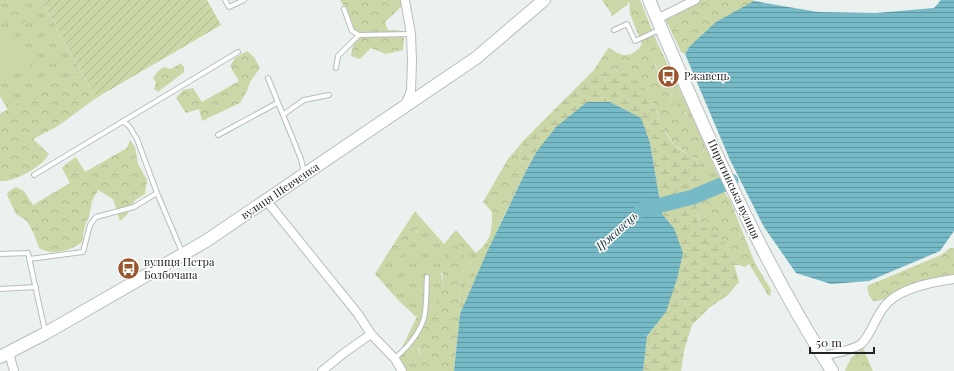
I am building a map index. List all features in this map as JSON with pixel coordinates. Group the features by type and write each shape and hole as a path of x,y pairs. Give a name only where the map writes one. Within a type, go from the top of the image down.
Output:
{"street":[{"path":"404,107 411,91 411,34 405,0"},
{"name":"вулиця Шевченка","path":"4,355 46,333 183,255 476,58 544,0"},
{"name":"Пирятинська вулиця","path":"649,0 718,156 764,253 832,371"},
{"path":"659,24 695,0"},
{"path":"266,200 358,314 371,334 394,358 402,371"},
{"path":"823,356 840,353 863,344 884,307 894,298 930,282 954,279"},
{"path":"322,371 371,334"},
{"path":"4,355 14,371"}],"lane":[{"path":"225,0 229,7 244,0"},
{"path":"344,9 352,31 359,35 411,34"},
{"path":"614,30 627,24 635,41 659,24"},
{"path":"336,68 338,56 359,35"},
{"path":"34,175 238,52"},
{"path":"268,78 277,102 284,114 301,159 304,175"},
{"path":"284,114 304,100 329,95"},
{"path":"218,135 277,102"},
{"path":"123,121 129,126 137,139 157,193 183,255"},
{"path":"29,259 83,252 90,225 96,217 134,206 157,193"},
{"path":"0,254 28,253 46,333"},
{"path":"394,358 415,338 424,318 427,278"},
{"path":"0,289 36,287"}],"green space":[{"path":"0,0 41,0 84,77 58,79 8,110 0,96"},
{"path":"41,0 207,0 221,25 96,98"},
{"path":"340,0 400,0 402,6 385,22 388,30 402,31 404,39 403,50 386,54 371,48 360,59 351,56 354,39 353,26"},
{"path":"602,0 629,0 628,4 611,17 611,13"},
{"path":"629,0 640,0 657,42 655,66 673,88 670,103 683,110 692,122 704,152 701,157 696,159 674,145 662,126 656,109 648,95 617,70 601,73 594,70 609,47 622,55 629,55 639,49 642,44 630,14"},
{"path":"699,0 754,1 690,46 685,54 681,52 665,18"},
{"path":"26,6 34,8 24,23 12,25 7,23 6,19 10,13"},
{"path":"9,26 32,65 3,82 0,77 0,31"},
{"path":"657,42 689,109 721,182 701,191 702,173 696,159 701,157 704,151 686,113 670,103 673,88 659,72 655,63"},
{"path":"247,51 254,57 260,68 250,82 240,103 202,121 199,109 186,113 176,98 183,90 193,88 202,102 239,81 230,66 235,58"},
{"path":"181,63 184,67 184,72 158,92 154,89 156,83 153,78 157,72 164,67 171,69"},
{"path":"594,70 601,72 623,72 637,81 649,95 673,144 677,148 694,157 697,161 702,173 702,186 698,209 699,225 714,233 725,244 729,250 739,282 728,295 709,308 692,325 684,351 681,371 643,371 647,336 666,312 674,228 662,214 650,143 537,151 525,173 519,156 524,140"},
{"path":"84,77 96,98 58,126 33,139 49,154 46,159 28,173 6,181 0,181 0,114 58,79"},
{"path":"130,140 135,147 138,164 147,180 145,194 135,200 127,215 120,221 113,199 98,190 92,201 82,242 67,250 55,252 50,252 39,248 27,221 16,214 7,195 8,192 16,187 24,191 33,205 70,183 62,168 67,163 76,157 85,172 127,148"},
{"path":"524,140 519,156 525,173 501,222 483,202 508,159"},
{"path":"722,189 730,200 755,263 771,290 770,296 749,264 745,267 734,265 722,240 699,225 697,207 700,197"},
{"path":"415,211 420,217 415,237 408,248 395,261 386,256"},
{"path":"492,212 501,222 460,314 459,290 465,263 441,273 441,297 438,301 422,311 416,317 398,300 375,274 386,256 395,261 417,232 417,223 420,217 444,244 456,230 476,253 485,244 490,235"},
{"path":"460,245 464,252 465,263 459,290 460,314 454,371 422,371 422,357 418,347 412,349 402,348 419,312 436,302 442,294 443,263 447,251 452,246"},
{"path":"950,248 954,248 954,275 913,285 878,301 873,301 869,295 867,286 941,255"},
{"path":"417,347 422,357 422,371 397,371 391,362 402,348 412,349"},
{"path":"863,348 873,371 845,371 851,358"}],"water":[{"path":"941,0 954,0 954,231 940,251 869,281 831,284 796,273 764,227 730,160 685,54 690,46 716,22 754,1 818,12 876,13 934,8"},
{"path":"587,102 610,102 641,118 650,143 662,214 674,228 683,253 677,279 666,312 647,336 643,371 454,371 460,314 487,252 525,173 537,151 556,127"}],"waterway":[{"name":"Іржавець","path":"641,210 693,197 731,181"}],"place":[{"name":"Ржавець","path":"668,76"},
{"name":"вулиця Петра Болбочана","path":"129,268"}]}
